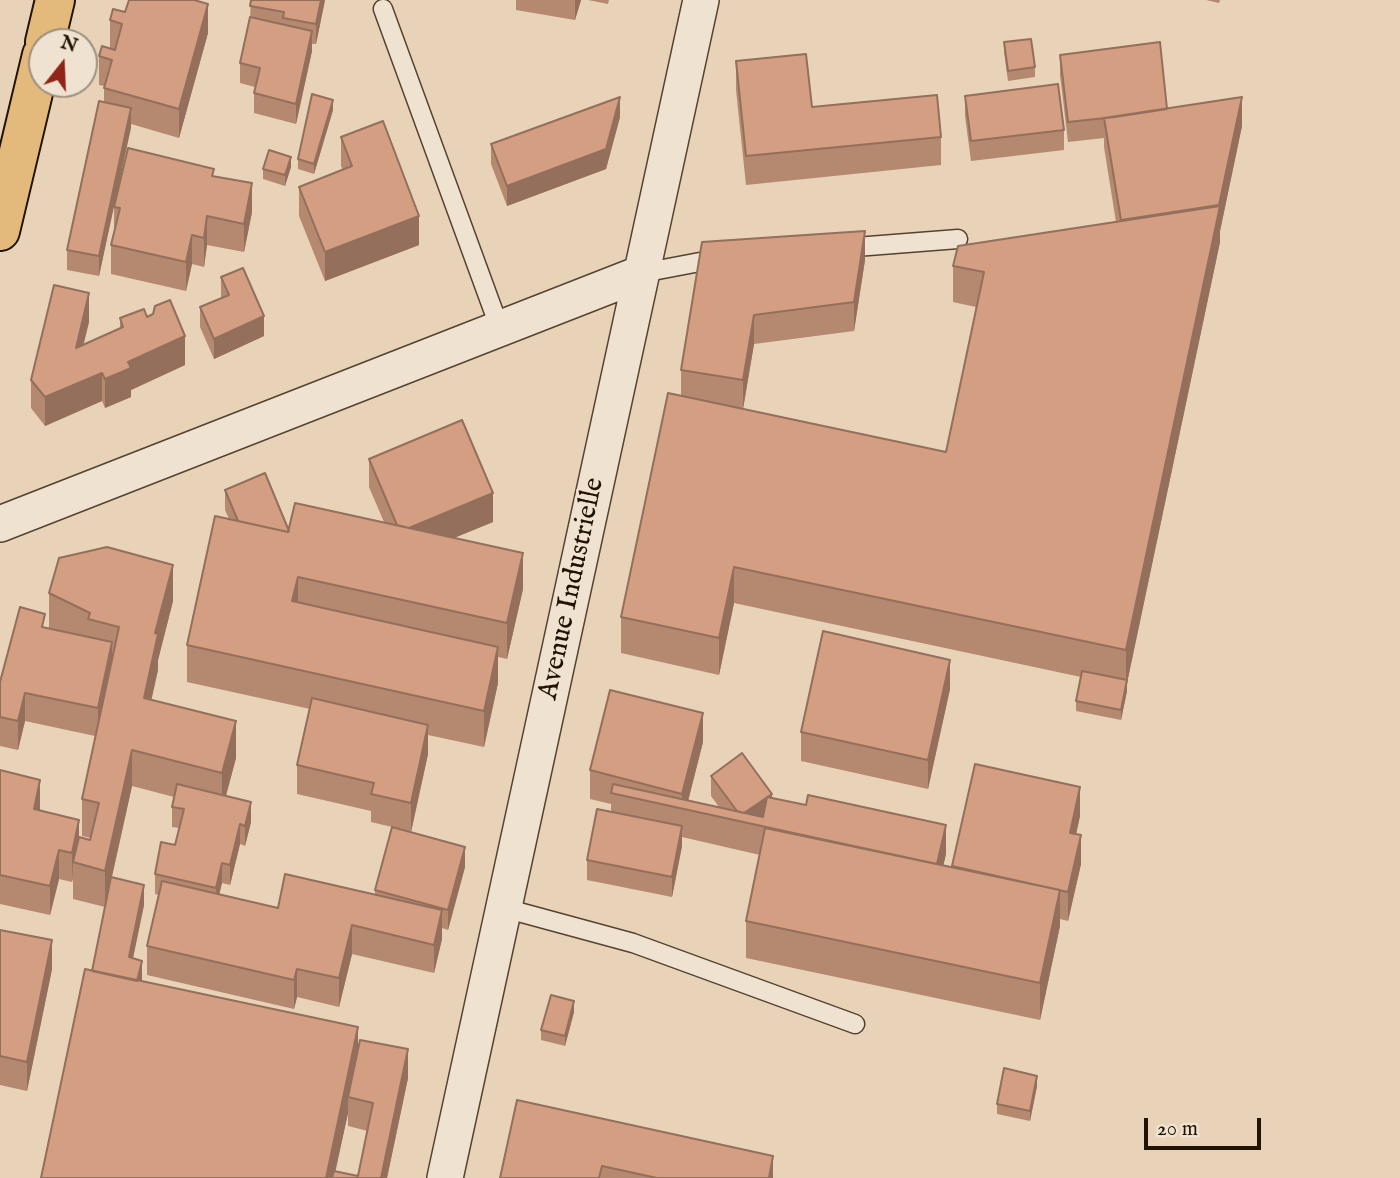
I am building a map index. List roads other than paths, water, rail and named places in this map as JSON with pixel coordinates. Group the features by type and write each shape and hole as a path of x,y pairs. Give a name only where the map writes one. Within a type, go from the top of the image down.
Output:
{"highway":[{"path":"48,28 55,0"},
{"path":"0,230 32,98"}],"street":[{"name":"Avenue Industrielle","path":"445,1178 701,0"},
{"path":"0,524 642,273"}],"lane":[{"path":"383,9 500,329"},
{"path":"820,249 958,239"},
{"path":"642,273 740,256"},
{"path":"504,908 633,943 855,1024"}]}
